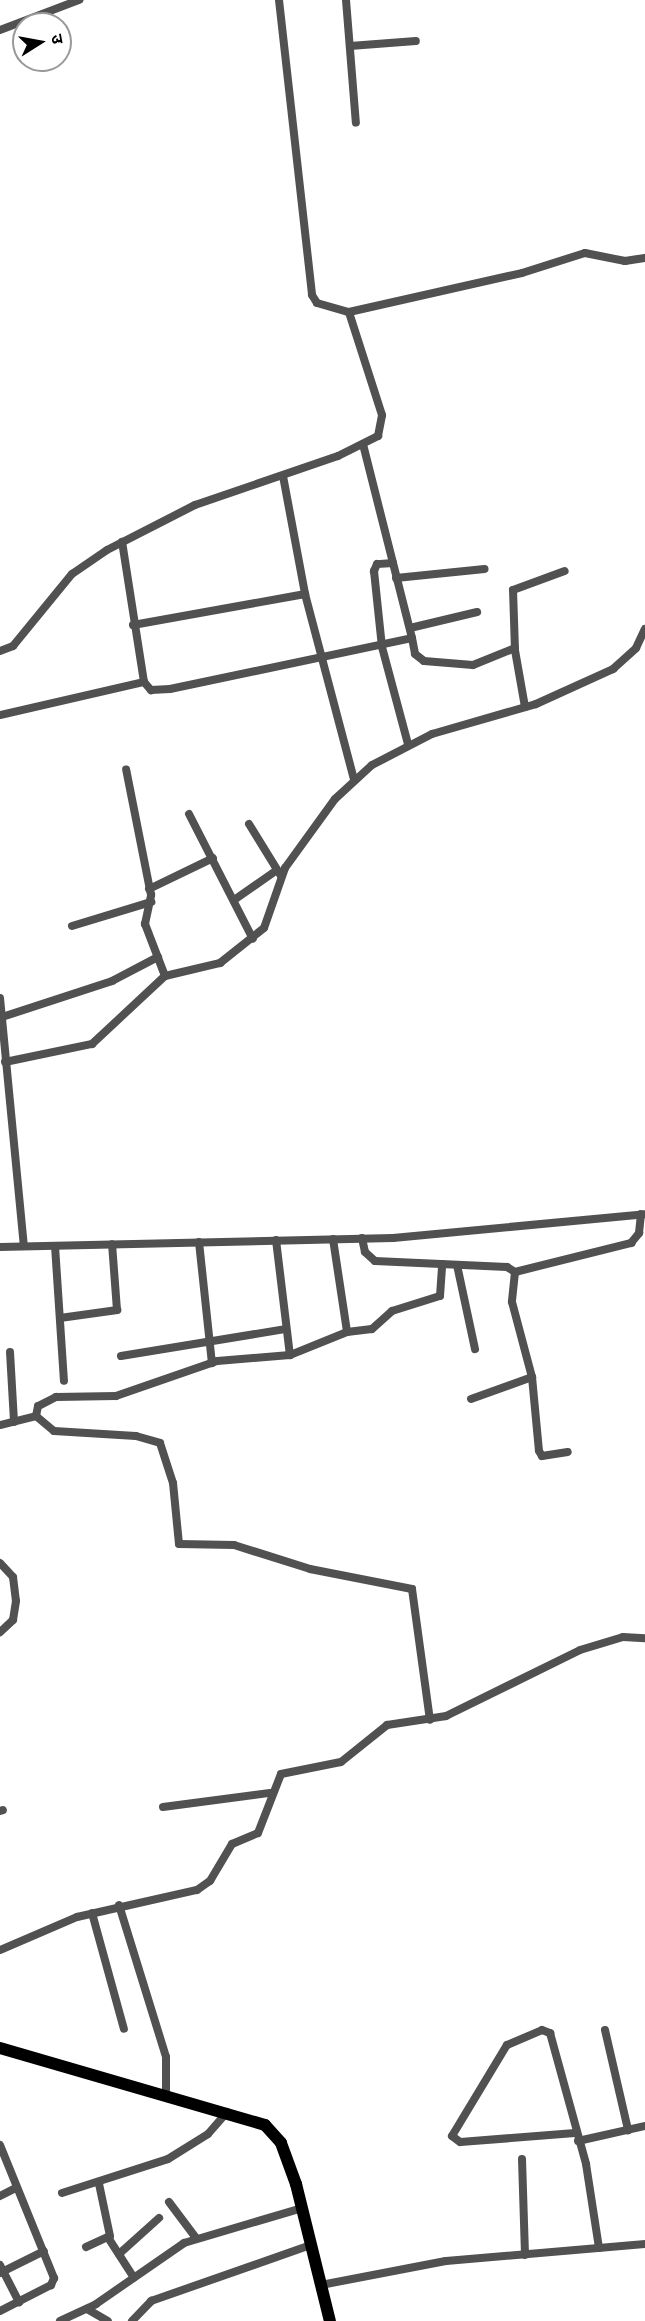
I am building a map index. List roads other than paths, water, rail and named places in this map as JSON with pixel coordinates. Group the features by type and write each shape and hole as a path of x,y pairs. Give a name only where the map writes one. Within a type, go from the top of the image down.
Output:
{"main road":[{"path":"0,2048 228,2111 265,2125 281,2143 302,2208 330,2321"}],"street":[{"path":"0,30 79,0"},
{"path":"279,0 312,295 317,303 349,312 585,253 625,261 645,258"},
{"path":"346,0 356,123"},
{"path":"350,46 416,41"},
{"path":"0,651 12,646 72,574 122,542 195,505 283,476 363,445 378,436 382,415 349,312"},
{"path":"363,445 396,578 420,660 469,665 515,648"},
{"path":"283,476 305,594 354,779"},
{"path":"122,542 133,625 144,682 151,690 170,689 321,661 412,638"},
{"path":"393,563 377,564 374,571 382,647 408,744"},
{"path":"396,578 484,569"},
{"path":"525,707 515,648 514,587 565,571"},
{"path":"133,625 305,594"},
{"path":"410,628 477,612"},
{"path":"234,900 279,873 354,779 408,744 525,707 613,669 636,648 645,629"},
{"path":"0,715 144,682"},
{"path":"126,770 150,889 151,902 146,924 165,976"},
{"path":"189,814 254,939"},
{"path":"5,1066 92,1044 165,976 210,967 254,939 274,910 279,873 249,824"},
{"path":"150,889 213,858"},
{"path":"72,926 151,902"},
{"path":"2,1017 111,981 158,957"},
{"path":"0,998 2,1051 24,1246"},
{"path":"0,1247 362,1238 643,1214 639,1233 631,1243 515,1272 457,1265 375,1261 362,1238"},
{"path":"333,1239 347,1332"},
{"path":"276,1240 285,1329 290,1355"},
{"path":"199,1242 212,1362"},
{"path":"60,1318 117,1310 112,1244"},
{"path":"55,1246 64,1381"},
{"path":"36,1416 38,1406 56,1396 116,1396 212,1362 290,1355 347,1332 372,1329 392,1311 440,1296 442,1264"},
{"path":"457,1265 475,1349"},
{"path":"515,1272 512,1302 532,1377 541,1454 568,1452"},
{"path":"121,1356 209,1339 285,1329"},
{"path":"10,1352 14,1422"},
{"path":"471,1399 532,1377"},
{"path":"0,1425 36,1416"},
{"path":"36,1416 54,1431 136,1436 160,1443 173,1483 173,1530 179,1544 234,1545 310,1569 412,1589 430,1720"},
{"path":"0,1563 13,1577 16,1601 13,1620 0,1632"},
{"path":"0,1950 92,1913 118,1905 182,1894 210,1881 232,1844 258,1833 270,1793 281,1774 341,1762 387,1725 430,1720 580,1650 623,1637 645,1638"},
{"path":"163,1807 270,1793"},
{"path":"118,1905 166,2057 166,2094"},
{"path":"92,1913 124,2029"},
{"path":"575,2133 460,2142 452,2136 507,2045 542,2030 556,2042 578,2141 599,2248"},
{"path":"605,2030 628,2130"},
{"path":"62,2193 99,2184 168,2159 208,2134 228,2111"},
{"path":"578,2141 645,2126"},
{"path":"0,2145 2,2156 44,2251 54,2281 0,2311"},
{"path":"522,2159 525,2255"},
{"path":"99,2184 109,2239 134,2278"},
{"path":"0,2196 16,2188"},
{"path":"169,2202 196,2238"},
{"path":"60,2321 87,2309 196,2238 302,2208"},
{"path":"119,2254 159,2218"},
{"path":"86,2247 109,2239"},
{"path":"321,2285 446,2261 645,2244"},
{"path":"132,2321 151,2301 311,2245"},
{"path":"19,2302 1,2270 44,2251"},
{"path":"87,2309 108,2321"}]}
